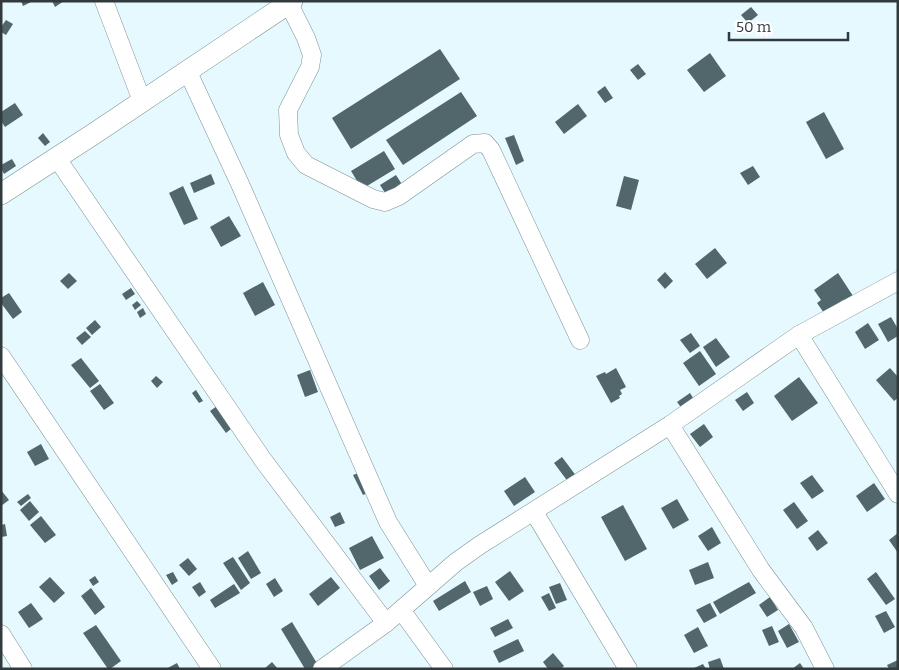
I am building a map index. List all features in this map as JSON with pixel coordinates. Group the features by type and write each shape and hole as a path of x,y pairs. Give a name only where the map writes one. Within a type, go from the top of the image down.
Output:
{"street":[{"path":"104,1 142,101"},
{"path":"1,194 290,2 312,55 310,67 288,110 289,135 296,153 306,166 373,199 385,202 398,196 473,144 485,143 491,150 580,340"},
{"path":"187,70 240,184 388,522 428,586"},
{"path":"56,158 263,460 386,623"},
{"path":"322,669 386,623 456,562 480,545 670,425 798,335 898,280"},
{"path":"798,335 898,494"},
{"path":"1,356 212,669"},
{"path":"670,425 761,570 804,628 825,669"},
{"path":"534,512 628,669"},
{"path":"401,610 444,669"},
{"path":"1,634 23,669"}],"building":[{"path":"21,1 33,1 23,6"},
{"path":"52,1 64,1 55,7"},
{"path":"751,7 758,15 748,23 741,15"},
{"path":"6,20 13,24 6,35 1,32 1,27"},
{"path":"440,49 460,79 351,149 332,118"},
{"path":"710,53 726,76 704,92 687,70"},
{"path":"638,64 646,74 638,80 630,70"},
{"path":"605,86 613,98 605,103 597,92"},
{"path":"461,92 477,116 403,165 386,140"},
{"path":"15,103 23,115 5,127 1,121 1,112"},
{"path":"578,104 587,116 564,134 555,122"},
{"path":"824,112 844,149 826,159 806,122"},
{"path":"43,133 50,142 45,146 38,138"},
{"path":"514,135 524,161 516,165 505,138"},
{"path":"384,151 395,169 362,189 351,171"},
{"path":"12,159 16,166 4,174 1,165"},
{"path":"753,166 760,177 748,185 740,173"},
{"path":"211,174 215,184 194,193 190,183"},
{"path":"396,175 403,186 387,196 380,185"},
{"path":"624,176 639,180 631,210 616,206"},
{"path":"183,186 198,219 184,225 169,193"},
{"path":"229,216 241,236 221,247 210,227"},
{"path":"715,248 727,263 707,279 695,264"},
{"path":"665,272 673,281 665,289 657,280"},
{"path":"69,273 77,281 68,289 60,281"},
{"path":"838,273 855,299 846,305 843,300 824,313 817,303 821,300 814,290"},
{"path":"263,282 275,305 255,316 243,293"},
{"path":"131,288 135,294 126,300 122,294"},
{"path":"9,293 22,312 13,319 1,303 1,298"},
{"path":"137,301 141,305 135,310 132,305"},
{"path":"143,308 146,314 140,318 137,312"},
{"path":"891,317 898,329 898,336 888,342 878,324"},
{"path":"95,320 101,327 92,335 86,328"},
{"path":"868,323 879,340 865,349 855,332"},
{"path":"85,331 91,337 82,345 76,338"},
{"path":"691,333 700,346 690,353 680,340"},
{"path":"716,338 730,357 716,367 703,347"},
{"path":"700,351 716,374 699,386 683,363"},
{"path":"81,358 99,381 90,388 71,365"},
{"path":"616,368 626,387 620,390 622,394 619,396 620,398 611,403 596,376 605,372 606,374"},
{"path":"890,368 898,377 898,398 894,401 876,380"},
{"path":"310,370 318,392 305,397 297,375"},
{"path":"156,376 163,382 157,388 151,381"},
{"path":"799,377 818,403 792,421 774,396"},
{"path":"100,384 114,403 104,410 90,391"},
{"path":"196,390 203,401 199,403 192,393"},
{"path":"747,392 754,403 743,411 735,400"},
{"path":"690,393 695,401 683,410 677,402"},
{"path":"217,406 232,428 226,433 210,411"},
{"path":"704,424 713,437 700,447 690,434"},
{"path":"41,444 49,459 35,466 27,452"},
{"path":"562,457 577,477 569,483 554,463"},
{"path":"361,472 370,492 363,495 353,475"},
{"path":"812,475 824,491 812,499 800,483"},
{"path":"525,477 535,492 514,506 504,491"},
{"path":"874,483 885,499 867,512 856,496"},
{"path":"1,490 9,500 1,506"},
{"path":"28,494 31,498 21,506 17,502"},
{"path":"677,499 689,520 673,529 661,508"},
{"path":"30,501 39,512 29,521 20,510"},
{"path":"794,502 808,521 797,529 783,510"},
{"path":"623,505 647,549 625,561 601,517"},
{"path":"340,512 345,523 335,527 330,517"},
{"path":"41,516 56,535 45,543 30,525"},
{"path":"5,524 7,536 1,537 1,525"},
{"path":"712,527 721,543 708,551 698,536"},
{"path":"818,530 828,543 817,551 808,538"},
{"path":"898,533 898,553 889,540"},
{"path":"372,536 384,558 360,570 349,548"},
{"path":"248,551 261,573 251,579 238,558"},
{"path":"233,557 250,583 241,590 223,563"},
{"path":"188,558 197,569 189,576 179,565"},
{"path":"708,562 714,578 695,585 689,570"},
{"path":"380,568 390,581 379,590 369,576"},
{"path":"510,571 524,591 509,601 495,582"},
{"path":"173,572 178,581 172,585 166,575"},
{"path":"876,572 895,599 886,605 867,579"},
{"path":"95,576 99,582 93,586 89,580"},
{"path":"50,577 65,593 54,603 39,587"},
{"path":"331,577 340,588 318,606 309,594"},
{"path":"275,578 283,591 274,597 266,584"},
{"path":"465,581 471,592 439,611 433,601"},
{"path":"200,582 206,592 199,597 192,587"},
{"path":"749,582 756,593 720,614 713,602"},
{"path":"560,583 567,600 556,604 549,587"},
{"path":"234,584 240,593 215,608 210,600"},
{"path":"487,586 493,599 480,606 473,592"},
{"path":"91,588 105,607 95,615 81,596"},
{"path":"549,593 556,608 549,611 541,597"},
{"path":"770,597 778,610 767,617 759,605"},
{"path":"31,603 43,619 29,628 18,612"},
{"path":"710,603 717,616 704,623 696,610"},
{"path":"886,611 895,627 884,633 875,616"},
{"path":"508,619 513,628 495,637 490,628"},
{"path":"292,622 318,665 312,669 305,669 281,629"},
{"path":"789,624 799,642 787,648 778,631"},
{"path":"96,625 121,661 110,669 108,669 83,633"},
{"path":"772,626 779,642 769,646 762,630"},
{"path":"698,627 708,646 694,653 684,635"},
{"path":"518,639 524,651 499,663 493,651"},
{"path":"553,653 564,666 561,669 548,669 543,662"},
{"path":"720,658 724,669 710,669 708,662"},
{"path":"898,660 898,669 889,669 887,665"},
{"path":"272,662 278,669 264,669"},
{"path":"177,663 180,669 166,669"},
{"path":"800,663 804,669 792,669"},
{"path":"703,664 706,669 692,669"}]}
